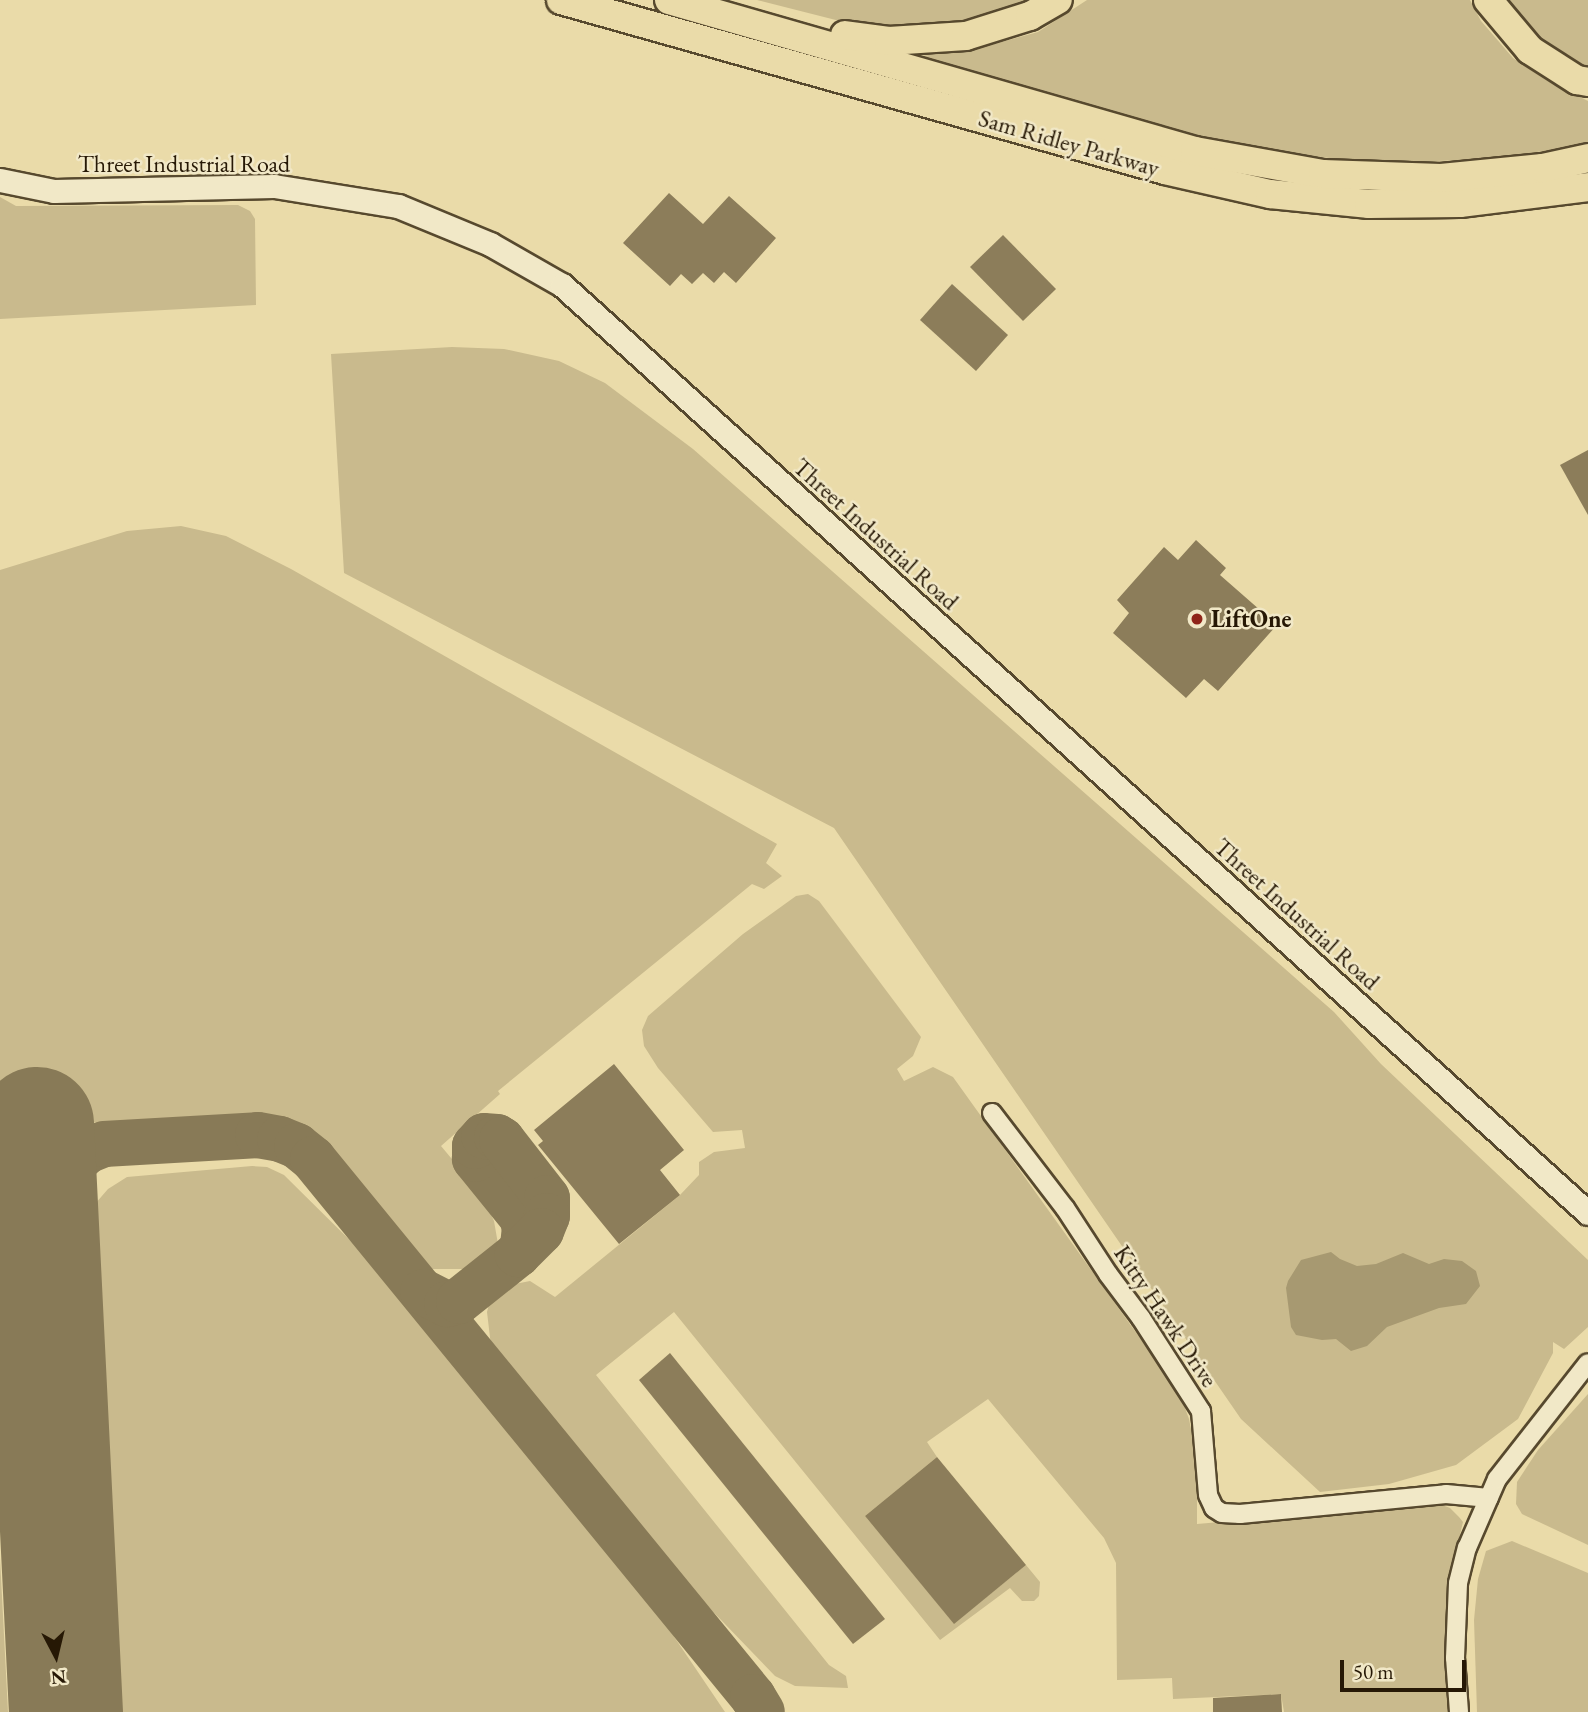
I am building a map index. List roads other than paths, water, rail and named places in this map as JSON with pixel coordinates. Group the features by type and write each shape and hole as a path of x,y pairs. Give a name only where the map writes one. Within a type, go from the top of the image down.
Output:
{"main road":[{"name":"Sam Ridley Parkway","path":"561,0 1165,170 1270,194 1369,204 1460,203 1588,187"},
{"name":"Sam Ridley Parkway","path":"669,0 1195,151 1323,174 1441,178 1543,167 1588,158"},
{"path":"738,19 889,41 966,36 1030,16 1058,0"},
{"path":"1488,0 1530,50 1577,80 1588,82"},
{"path":"1460,203 1588,203"}],"street":[{"name":"Threet Industrial Road","path":"0,180 54,191 274,186 398,206 489,244 562,285 1588,1213"},
{"name":"Kitty Hawk Drive","path":"992,1113 1065,1208 1141,1318 1200,1411 1205,1475 1214,1508 1222,1513 1240,1514 1446,1494 1466,1493 1489,1498"},
{"path":"1459,1712 1455,1658 1458,1583 1467,1548 1497,1479 1588,1363"}],"place":[{"name":"LiftOne","path":"1197,619"}]}
